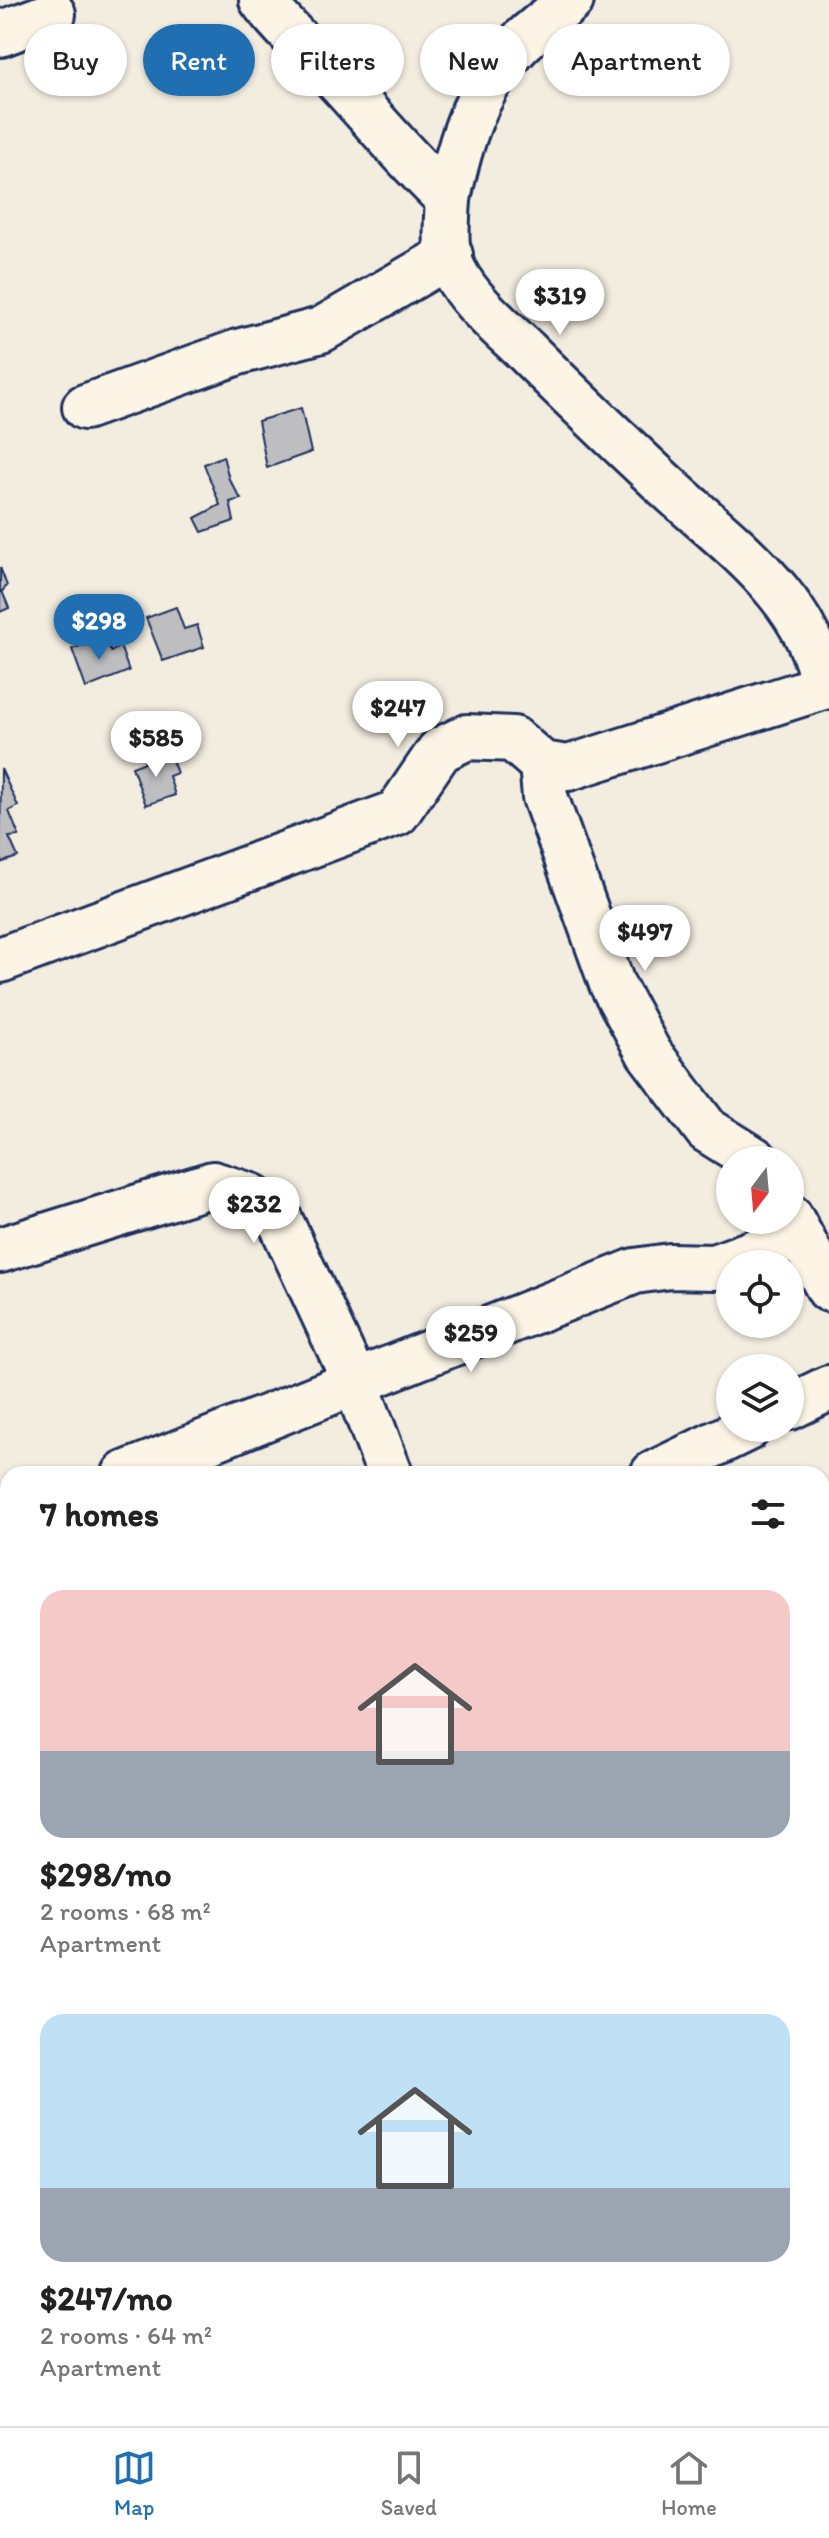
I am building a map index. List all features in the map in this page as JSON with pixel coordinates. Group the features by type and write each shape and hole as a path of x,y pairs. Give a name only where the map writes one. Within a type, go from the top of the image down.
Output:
{"street":[{"path":"262,0 284,31 314,56 399,153 448,199"},
{"path":"0,960 397,813 440,750 467,737 513,739 542,764 568,768 826,686 810,639 765,576 625,447 484,310 454,271 446,233 448,199 459,145 482,90 518,45 571,0"},
{"path":"0,34 53,14"},
{"path":"85,407 238,352 321,330 450,255"},
{"path":"542,764 545,797 612,984 649,1053 707,1130 733,1146"},
{"path":"0,1250 213,1184 251,1196 279,1218 356,1384 387,1466"},
{"path":"146,1466 635,1271 670,1266 714,1267 781,1234"},
{"path":"799,1234 829,1289"},
{"path":"804,1400 829,1388"},
{"path":"670,1466 719,1442"}],"building":[{"path":"301,408 311,452 267,468 258,421"},
{"path":"223,456 229,479 241,499 230,502 234,521 202,532 195,518 220,505 204,464"},
{"path":"0,567 7,586 2,591 9,608 0,612"},
{"path":"176,607 184,629 197,625 204,647 163,661 146,618"},
{"path":"106,636 111,652 120,646 129,671 86,688 72,649"},
{"path":"169,753 177,773 169,776 175,795 146,805 132,767"},
{"path":"1,769 18,806 9,811 19,836 9,837 18,857 0,863"}]}
